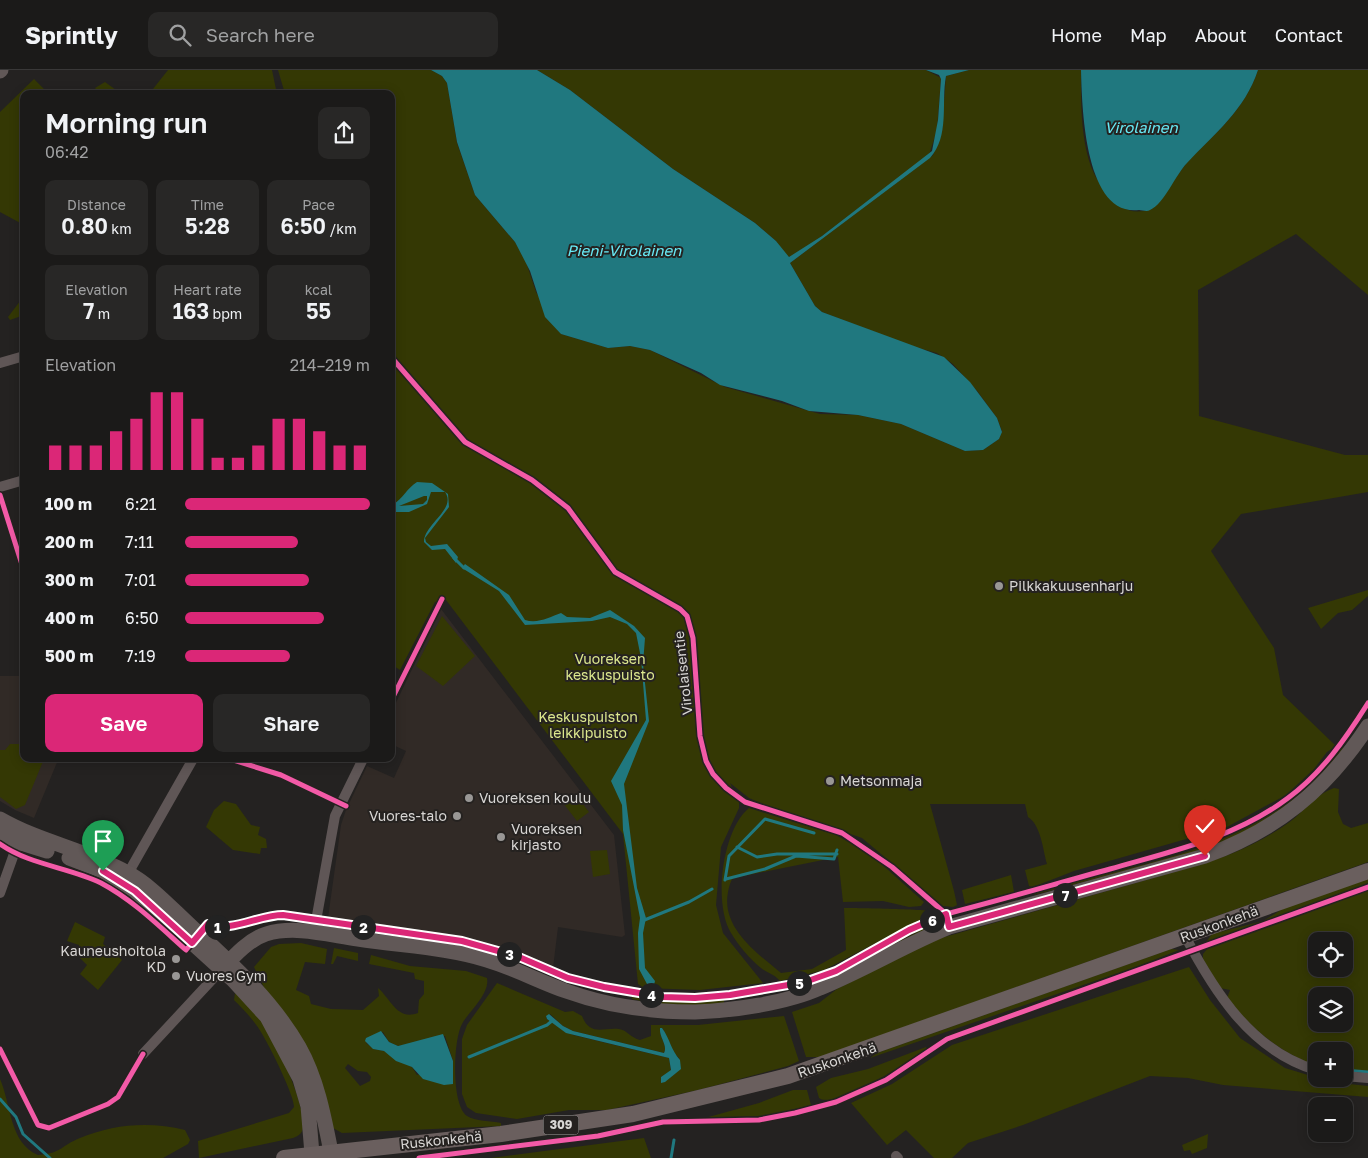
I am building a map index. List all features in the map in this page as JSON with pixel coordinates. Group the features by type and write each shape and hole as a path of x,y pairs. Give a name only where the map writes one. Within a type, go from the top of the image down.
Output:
{"main road":[{"name":"Ruskonkehä","path":"284,1158 501,1134 633,1114 788,1076 1368,871"}],"street":[{"path":"0,363 20,357"},
{"path":"0,487 20,481"},
{"path":"143,1054 242,948 263,935 287,931 314,932 467,955 503,965 565,991 609,1004 694,1012 731,1009 819,989 913,942 949,927 1205,856 1232,846 1280,820 1319,788 1354,747 1368,726"},
{"path":"125,878 191,762"},
{"path":"314,932 335,816 362,762"},
{"path":"0,819 20,837"},
{"path":"0,832 93,855 125,878 166,903 225,965 267,1002 299,1048 321,1106 331,1152"},
{"path":"0,893 20,837"},
{"path":"1186,936 1220,996 1257,1038 1278,1053 1308,1068"},
{"path":"225,965 267,1018 291,1059 300,1079 308,1106 312,1154"},
{"path":"1353,1077 1368,1078"}],"shaded area":[{"name":"Vuoreksen koulu","path":"441,609 614,835 625,935 622,937 558,927 553,968 510,951 477,941 328,918 341,825 346,810 367,766 394,778 406,751 395,746 395,705"},
{"path":"0,676 20,676 20,762 57,762 34,818 0,801"}],"green space":[{"path":"168,70 272,70 276,90 152,90"},
{"path":"278,70 431,70 442,76 447,83 457,143 475,195 515,242 526,262 536,292 561,334 608,348 630,346 650,350 725,387 820,414 858,415 901,424 965,451 983,450 999,439 1002,431 997,418 978,392 953,364 937,353 911,346 822,312 815,306 790,263 933,155 942,130 946,76 969,70 1081,70 1083,128 1088,157 1093,171 1099,182 1119,204 1129,210 1144,211 1156,203 1189,160 1220,130 1238,108 1246,97 1258,70 1368,70 1368,295 1296,234 1198,290 1199,416 1345,455 1368,455 1368,492 1241,514 1211,551 1274,648 1283,695 1336,746 1327,752 1314,769 1286,795 1225,828 1074,871 1033,887 1029,886 1025,870 1047,864 1039,832 1028,817 1025,804 930,804 954,891 957,905 953,907 943,906 862,838 763,804 749,798 730,783 739,802 739,808 721,847 716,905 723,933 763,983 700,990 644,988 638,984 623,834 446,600 435,602 400,670 395,667 395,90 284,90"},
{"path":"537,70 926,70 941,78 937,130 929,155 822,236 793,256 787,257 776,241 755,223 673,169 570,90"},
{"path":"34,79 45,90 23,90"},
{"path":"105,82 116,90 97,90 95,88"},
{"path":"20,93 20,223 0,212 0,112"},
{"path":"20,301 20,316 10,320 8,317"},
{"path":"1368,590 1368,596 1352,610 1338,613 1321,629 1308,608"},
{"path":"442,616 475,656 443,686 416,666"},
{"path":"10,744 20,744 20,762 43,762 25,805 16,809 0,797 0,750 5,750"},
{"path":"1342,748 1345,748 1302,798 1228,843 1034,895 1054,887 1135,867 1202,847 1233,834 1262,819 1290,800 1317,777"},
{"path":"1334,788 1339,789 1338,812 1343,824 1351,828 1368,823 1368,862 820,1057 806,1057 792,1012 819,1003 837,989 934,940 1221,858 1257,842 1280,829 1317,798"},
{"path":"575,794 589,812 577,821 563,803"},
{"path":"224,801 236,804 251,825 260,827 258,835 266,839 267,848 261,848 260,854 233,850 206,827 214,810"},
{"path":"749,808 836,835 878,861 924,902 921,906 909,907 883,901 843,902 838,857 733,878 728,890 727,905 735,928 752,948 781,973 812,969 846,950 844,908 907,909 935,912 824,970 780,981 763,970 737,942 725,920 722,904 723,868 727,850 732,833 740,818"},
{"path":"607,850 610,874 593,877 590,851"},
{"path":"1011,875 1014,892 965,904 962,890"},
{"path":"1368,878 1368,884 1206,942 1212,934 1263,921 1286,907"},
{"path":"1368,890 1368,1073 1353,1072 1353,1042 1308,1042 1308,1063 1278,1046 1257,1030 1227,998 1230,990 1220,988 1203,959 1203,954 1208,948"},
{"path":"75,922 105,937 103,944 122,960 98,990 80,974 87,965 80,958 79,945 67,941"},
{"path":"936,922 939,924 853,966"},
{"path":"301,943 327,949 325,964 305,962 296,990 309,996 311,1004 331,1009 363,1010 379,996 378,988 400,1012 411,1015 418,1013 419,1000 424,994 424,981 415,979 414,973 369,964 371,955 410,966 466,971 487,978 487,984 482,996 465,1019 459,1032 455,1057 456,1086 462,1110 467,1116 501,1123 501,1126 342,1133 333,1128 254,967 271,947 279,944","holes":["383,1032 389,1042 398,1046 445,1036 453,1061 417,1075 412,1067 384,1051 374,1049 366,1043","348,1064 358,1071 367,1072 371,1077 370,1081 360,1086 345,1068"]},
{"path":"334,948 358,953 358,961 337,956 333,964 331,964"},
{"path":"1171,949 1179,950 1136,967 870,1058 877,1053"},
{"path":"1189,967 1210,1000 1240,1038 1285,1068 1308,1075 1308,1087 1353,1087 1353,1084 1368,1086 1368,1097 1223,1085 1188,1078 1150,1076 1023,1125 968,1143 952,1158 934,1158 906,1130 887,1145 851,1103 892,1084 952,1045"},
{"path":"497,983 565,1012 573,1011 582,1016 585,1023 593,1029 619,1029 640,1040 651,1036 651,1025 698,1025 784,1016 799,1061 788,1066 698,1090 607,1110 569,1110 517,1119 476,1113 467,1107 462,1094 462,1039 467,1025","holes":["550,1014 563,1026 573,1031 664,1053 665,1047 660,1032 660,1028 662,1028 673,1052 679,1058 677,1072 661,1083 661,1077 671,1071 669,1058 573,1035 546,1017"]},
{"path":"235,993 258,1014 272,1036 300,1103 303,1128 300,1134 293,1138 199,1158 198,1141 289,1113 294,1107 290,1091 272,1053 257,1026 234,1000"},
{"path":"632,997 676,1002 724,1000 724,1005 667,1005 632,999"},
{"path":"926,1047 928,1050 856,1091 827,1100 819,1098 816,1087 831,1078 868,1069"},
{"path":"0,1079 16,1132 28,1149 38,1155 57,1151 73,1141 93,1133 132,1125 158,1125 185,1130 190,1140 188,1144 163,1158 0,1158"},
{"path":"793,1090 807,1090 811,1105 765,1116 705,1118 759,1103"},
{"path":"1208,1134 1207,1148 1192,1154 1190,1150 1184,1151 1182,1145"},
{"path":"644,1138 651,1158 491,1158"}],"water":[{"name":"Pieni-Virolainen","path":"431,70 537,70 570,90 673,169 755,223 776,241 789,257 822,236 932,151 938,120 941,79 939,75 926,70 969,70 946,76 943,130 936,149 930,158 790,263 815,306 822,312 944,357 970,382 997,418 1002,432 999,439 983,450 965,451 901,424 858,415 809,411 782,401 720,385 701,373 650,350 630,346 608,348 561,334 545,317 530,271 515,242 475,195 457,142 447,83 442,76"},
{"name":"Virolainen","path":"1081,70 1258,70 1237,109 1187,163 1160,202 1149,211 1146,211 1121,207 1107,196 1097,178 1085,132"},
{"path":"417,482 432,483 448,494 449,507 425,538 426,542 431,546 447,544 458,557 456,563 445,549 432,550 424,542 425,535 444,511 447,504 448,498 445,492 431,492 427,504 409,512 395,512 395,503","holes":["424,496 427,496 427,500 423,504 399,506"]},
{"path":"465,564 509,595 525,620 539,621 561,613 567,617 590,618 610,610 634,626 645,638 643,664 649,721 624,784 637,888 646,918 643,933 645,968 655,981 654,985 647,984 639,969 638,933 640,918 623,830 622,805 611,781 646,720 641,658 636,633 627,624 610,617 592,621 525,625 499,591 462,568"},
{"path":"549,1014 563,1026 573,1031 664,1053 665,1047 660,1032 660,1028 662,1028 680,1060 681,1069 661,1083 661,1077 671,1070 669,1058 566,1033 547,1019 546,1016"},
{"path":"381,1031 389,1042 398,1046 443,1034 453,1061 453,1084 444,1085 423,1079 412,1067 396,1061 384,1051 373,1049 365,1041 366,1038"}],"waterway":[{"path":"454,558 464,568"},
{"path":"725,880 729,856 765,819 814,833"},
{"path":"737,847 757,857 777,854 837,854"},
{"path":"726,879 765,869 796,856 834,859 837,850"},
{"path":"642,921 689,902 712,889"},
{"path":"469,1057 547,1025 553,1020"},
{"path":"1353,1071 1368,1072"},
{"path":"0,1099 16,1117 23,1134 50,1158"},
{"path":"671,1158 674,1140"}],"cycle path":[{"name":"Virolaisentie","path":"395,362 465,442 532,480 568,508 615,572 680,609 687,616 693,638 700,736 706,761 713,774 726,788 745,802 842,833 892,867 946,914 949,927"},
{"path":"0,495 20,558"},
{"path":"395,693 442,599"},
{"path":"0,844 24,857 101,883 135,905 186,950 208,924 217,926 235,925 283,915 462,941 519,957 568,978 604,987 663,997 695,998 730,995 805,982 837,971 909,930 946,914 1180,849 1247,823 1268,812 1312,778 1342,742 1368,703"},
{"path":"240,762 281,775 346,806"},
{"path":"419,1158 598,1136 663,1122 759,1120 836,1102 886,1080 947,1039 1368,887"},
{"path":"0,1049 38,1125 49,1128 108,1104 118,1097 143,1054"}],"place":[{"name":"Pilkkakuusenharju","path":"999,586"},
{"name":"Metsonmaja","path":"830,781"},
{"name":"Vuoreksen koulu","path":"469,798"},
{"name":"Vuores-talo","path":"457,816"},
{"name":"Vuoreksen kirjasto","path":"501,837"},
{"name":"Kauneushoitola KD","path":"176,959"},
{"name":"Vuores Gym","path":"176,976"}],"route":[{"path":"103,871 135,891 192,943 208,924 223,928 254,918 283,915 462,941 489,947 519,957 543,969 568,978 604,987 663,997 695,998 730,995 805,982 836,971 909,930 946,914 949,927 1205,856"}],"park label":[{"name":"Vuoreksen keskuspuisto","path":"610,668"},
{"name":"Keskuspuiston leikkipuisto","path":"588,726"}]}
